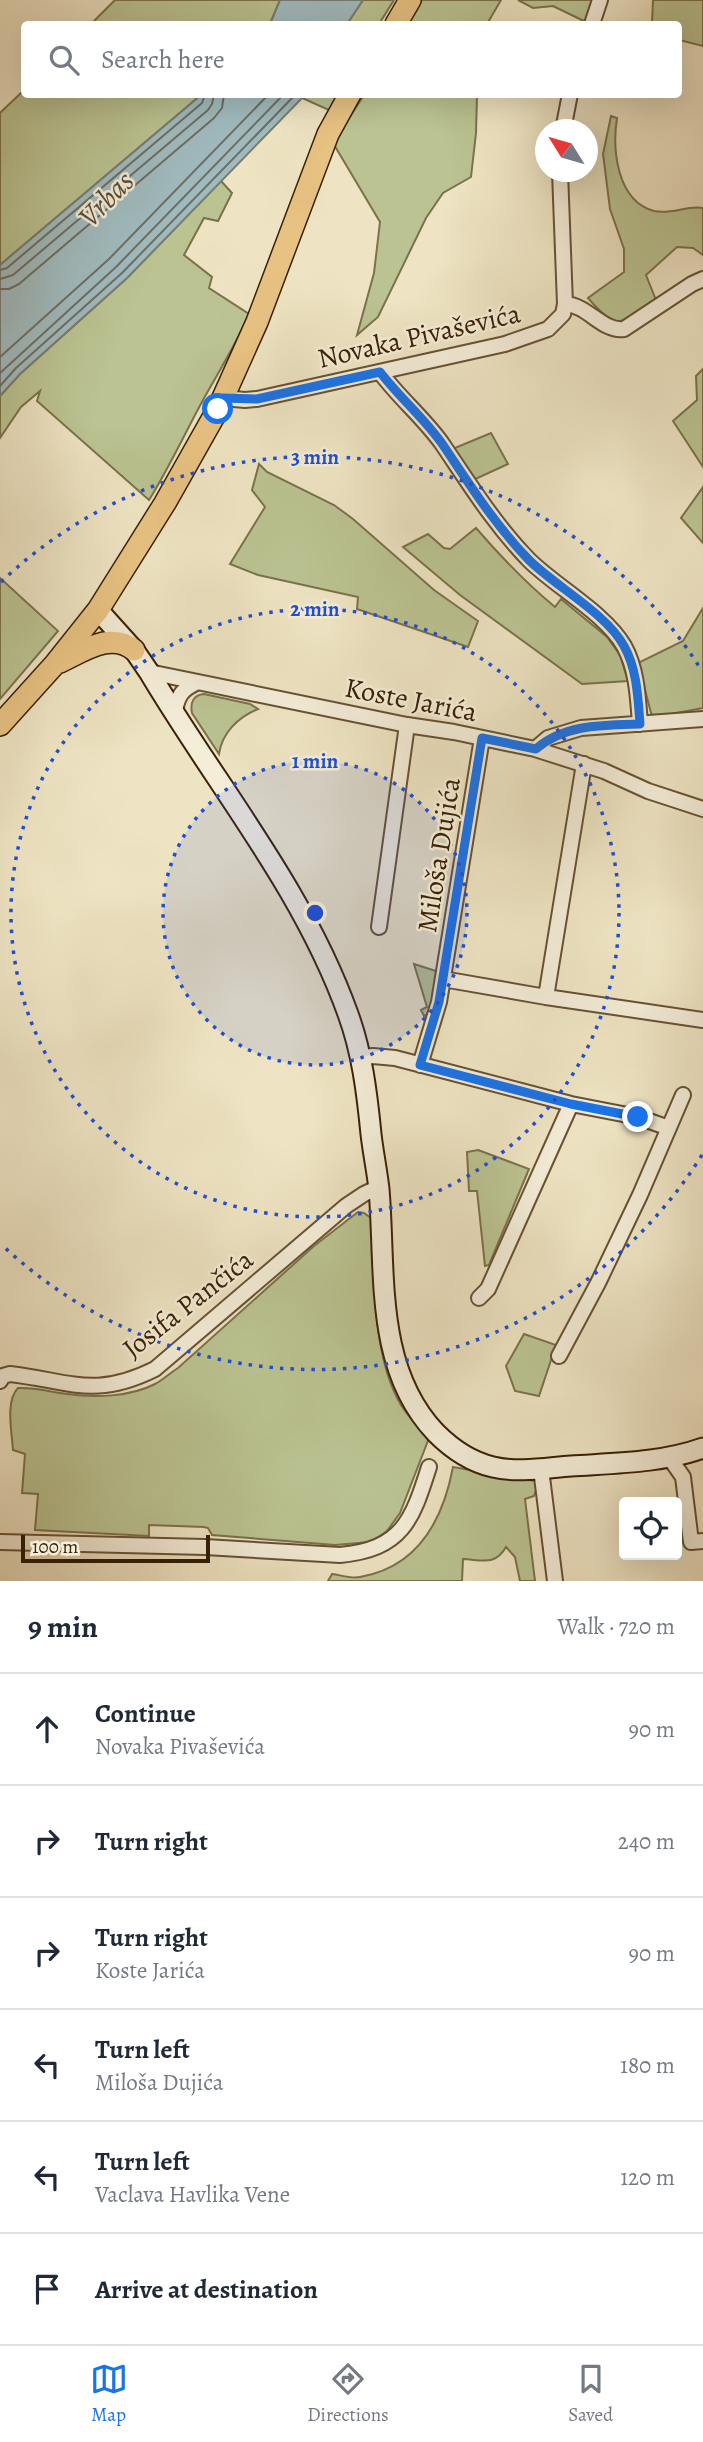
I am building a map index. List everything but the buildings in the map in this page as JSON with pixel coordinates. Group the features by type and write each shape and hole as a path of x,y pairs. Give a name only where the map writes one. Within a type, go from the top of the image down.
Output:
{"main road":[{"path":"398,21 410,0"},
{"path":"0,725 55,664 98,610 165,503 223,398 257,323 328,134 348,98"},
{"path":"55,664 100,643 124,643 134,650"}],"street":[{"path":"593,21 600,0"},
{"path":"565,119 569,98"},
{"path":"561,182 565,304 582,307 613,330 624,329 703,279"},
{"name":"Novaka Pivaševića","path":"223,398 257,399 505,344 541,332 558,320 563,314 565,304"},
{"path":"380,372 437,438 503,532 540,570 599,618 618,638 629,658 636,684 640,724"},
{"path":"98,610 134,650 279,875 315,936 348,1014 360,1058 379,1187 387,1319 394,1359 408,1396 424,1419 443,1439 468,1457 493,1467 541,1469 669,1457 703,1448"},
{"name":"Koste Jarića","path":"149,672 536,749"},
{"path":"175,711 182,691 198,681"},
{"path":"536,749 548,738 581,728 703,719"},
{"path":"379,927 407,725"},
{"name":"Miloša Dujića","path":"420,1065 439,1002 482,738"},
{"path":"536,749 584,764 649,791 703,809"},
{"path":"546,997 584,764"},
{"path":"443,979 703,1020"},
{"path":"360,1058 395,1058 571,1104 638,1117 669,1128"},
{"path":"559,1356 598,1283 683,1095"},
{"path":"479,1298 488,1289 571,1104"},
{"name":"Josifa Pančića","path":"1,1378 22,1376 63,1385 104,1387 135,1379 155,1369 346,1206 379,1187"},
{"path":"669,1457 683,1477 691,1542 703,1541"},
{"path":"0,1542 205,1547 340,1555 359,1553 381,1546 404,1526 412,1514 429,1467"},
{"path":"541,1469 555,1581"}],"green space":[{"path":"115,0 280,0 271,21 94,21"},
{"path":"363,0 394,0 381,21 349,21"},
{"path":"422,0 501,0 489,21 409,21"},
{"path":"518,0 593,0 586,21 553,6 533,8"},
{"path":"653,0 703,0 703,46 682,41 682,21 652,21"},
{"path":"21,93 21,98 197,98 0,265 0,113"},
{"path":"302,98 338,98 331,111"},
{"path":"362,98 477,98 471,177 443,193 426,218 378,317 357,335 374,273 380,222 333,143"},
{"path":"611,116 617,118 615,145 620,173 632,197 654,211 703,208 703,255 693,248 677,247 646,275 656,300 621,321 607,317 588,298 624,272 624,249 610,209 603,154"},
{"path":"221,181 232,193 218,221 204,218 184,255 212,277 209,288 249,314 149,500 37,401 40,391 21,407 0,438 0,396 20,374 127,278"},
{"path":"703,369 703,467 673,421 697,400 696,376"},
{"path":"491,433 508,464 469,482 450,450"},
{"path":"259,464 267,472 334,505 434,590 478,621 468,647 357,609 358,597 258,575 230,564 265,507 252,490"},
{"path":"703,487 703,543 681,518"},
{"path":"476,528 534,589 555,607 561,599 607,637 620,655 628,681 582,684 460,595 403,547 428,534 444,548 450,549"},
{"path":"0,578 58,631 0,699"},
{"path":"703,608 703,708 655,717 651,713 638,663 683,641"},
{"path":"204,694 250,704 258,709 244,716 232,727 219,754 192,713 193,700"},
{"path":"414,964 439,972 431,1012 424,1016 421,1010 427,1007"},
{"path":"478,1150 529,1169 489,1265 485,1266 477,1191 469,1191 467,1152"},
{"path":"358,1212 371,1218 376,1314 384,1363 401,1405 429,1438 400,1513 387,1531 371,1542 335,1545 212,1535 208,1528 204,1527 149,1525 149,1536 35,1530 38,1494 22,1493 25,1454 13,1450 10,1409 18,1388 100,1396 134,1392 155,1384 178,1368 314,1246"},
{"path":"524,1334 556,1345 539,1396 515,1391 506,1366"},
{"path":"453,1467 535,1481 537,1487 534,1496 525,1499 535,1581 520,1581 515,1557 506,1547 493,1559 463,1559 462,1581 328,1581 332,1574 357,1577 380,1572 412,1552 434,1522 449,1487"}],"water":[{"path":"280,0 363,0 349,21 271,21"},
{"name":"Vrbas","path":"197,98 302,98 127,278 20,374 0,396 0,265"}],"route":[{"path":"218,409 223,398 257,399 380,372 431,430 498,526 528,559 599,618 623,645 636,684 640,724 601,725 564,732 548,738 536,749 482,738 439,1002 420,1065 571,1104 638,1117"}]}
